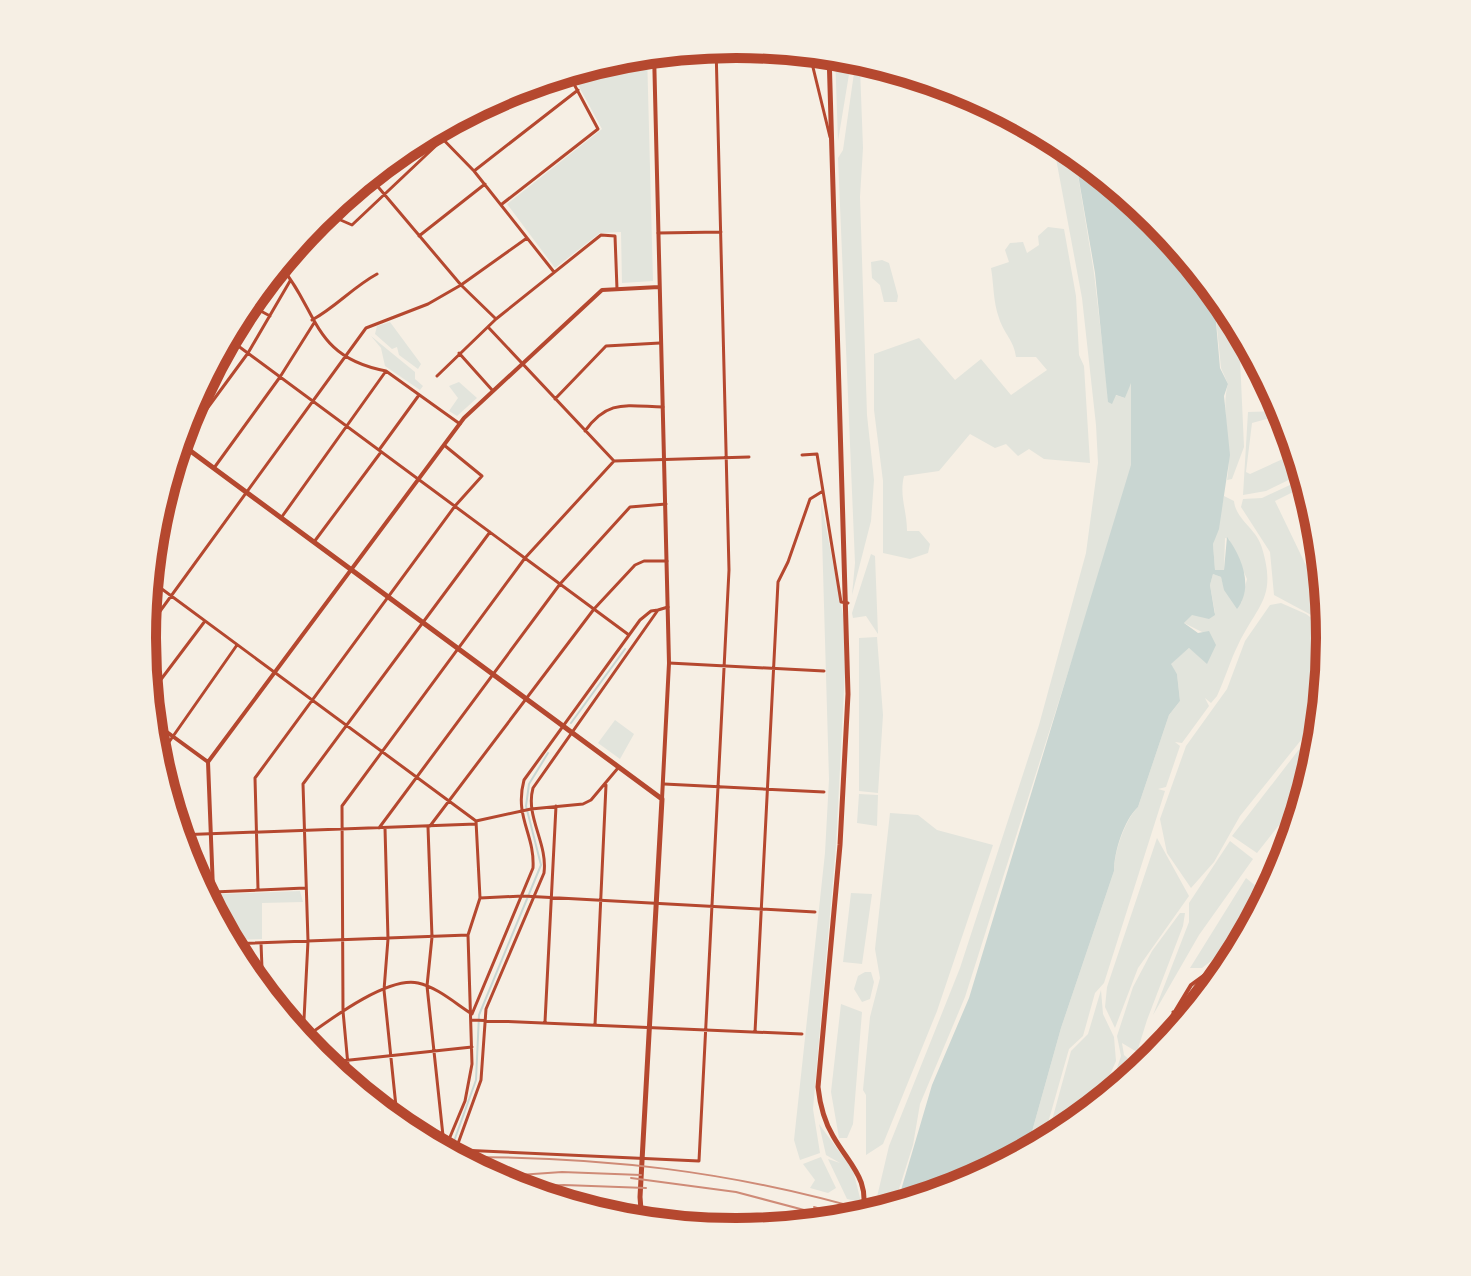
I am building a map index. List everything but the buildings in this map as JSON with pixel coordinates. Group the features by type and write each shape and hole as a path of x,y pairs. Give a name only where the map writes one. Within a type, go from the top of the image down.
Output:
{"main road":[{"path":"830,66 848,603 844,793 818,1087 827,1125 862,1179 864,1203"},
{"path":"187,449 662,799 642,1210"}],"street":[{"path":"463,1149 699,1161 729,570 716,59"},
{"path":"812,63 833,148"},
{"path":"654,64 669,663 662,799"},
{"path":"502,204 598,129 573,82"},
{"path":"474,171 578,90"},
{"path":"326,227 336,218 352,225 442,140 474,171 554,272"},
{"path":"375,183 461,285 496,319"},
{"path":"419,237 485,184"},
{"path":"658,233 721,232"},
{"path":"437,376 496,319 601,235 615,236 617,289"},
{"path":"157,617 366,328 428,304 461,285 527,238"},
{"path":"285,273 329,346 347,357 386,371 460,424"},
{"path":"214,468 280,377 313,321 377,274"},
{"path":"200,415 248,353 290,281"},
{"path":"213,890 208,762 460,424 599,292 659,287"},
{"path":"258,309 270,316"},
{"path":"488,327 614,461"},
{"path":"555,399 606,346 661,343"},
{"path":"236,344 629,635"},
{"path":"459,353 493,391"},
{"path":"281,518 386,371"},
{"path":"314,542 419,395"},
{"path":"585,431 606,408 663,407"},
{"path":"258,889 255,778 455,506 482,476 444,445"},
{"path":"802,455 817,454 841,602 848,603"},
{"path":"349,1070 343,1011 342,806 525,558 614,461 749,457"},
{"path":"755,1032 778,582 810,499 823,491"},
{"path":"396,1108 384,990 388,939 382,828 560,584 630,507 666,504"},
{"path":"304,1025 308,941 303,784 490,532"},
{"path":"444,1139 427,986 432,937 429,826 451,803 594,609 635,565 667,561"},
{"path":"158,586 476,822 480,898 468,935 472,1047 465,1101 448,1142"},
{"path":"473,1018 523,896 534,858 521,811 524,780 640,620 651,611 668,607"},
{"path":"455,1145 481,1080 483,1020 545,864 530,809 537,779 658,610"},
{"path":"158,684 205,621"},
{"path":"166,744 237,645"},
{"path":"669,663 824,671"},
{"path":"163,729 208,762"},
{"path":"190,835 476,822 530,809 591,800 619,767"},
{"path":"595,1025 606,784"},
{"path":"662,784 824,792"},
{"path":"545,1023 556,806"},
{"path":"214,892 305,888"},
{"path":"480,898 523,896 815,912"},
{"path":"243,944 468,935"},
{"path":"261,943 262,973"},
{"path":"1163,1030 1191,985 1212,968"},
{"path":"312,1034 343,1011 384,990 414,982 427,986 473,1018 483,1020 802,1034"},
{"path":"1173,1012 1175,1017"},
{"path":"340,1062 472,1047"}],"shaded area":[{"path":"647,65 653,281 622,283 621,232 600,233 555,268 507,204 602,129 576,81"},
{"path":"835,67 850,69 838,141"},
{"path":"854,70 860,72 863,148 860,197 867,415 874,480 871,521 852,595 855,563 838,158 843,150"},
{"path":"1055,154 1077,170 1094,273 1109,402 1115,395 1125,398 1131,380 1131,474 965,997 920,1104 913,1145 897,1195 876,1200 889,1146 960,968 1039,725 1086,553 1098,463 1082,298"},
{"path":"1077,170 1146,228 1215,312 1220,368 1228,384 1224,396 1230,455 1219,529 1213,544 1215,570 1224,570 1227,537 1244,572 1245,591 1237,609 1224,590 1221,577 1213,574 1210,585 1215,615 1209,619 1192,615 1184,623 1198,633 1209,631 1216,645 1207,664 1189,648 1171,664 1177,674 1180,701 1169,715 1138,807 1121,837 1114,871 1061,1028 1031,1137 957,1174 900,1194 932,1085 969,998 1131,465 1131,383 1125,398 1116,395 1112,404 1108,402 1095,273"},
{"path":"1048,227 1064,229 1076,296 1090,463 1044,459 1029,449 1018,456 1006,444 995,448 970,434 939,471 904,476 902,490 907,531 919,531 930,544 928,553 910,559 883,553 883,481 874,410 874,354 919,338 955,380 981,359 1011,395 1047,370 1036,357 1016,357 997,312 991,268 1009,262 1005,250 1010,243 1023,242 1027,253 1039,245 1038,236"},
{"path":"882,260 889,263 897,302 884,302 880,285 872,278 871,262"},
{"path":"1215,312 1239,349 1240,358 1244,447 1232,479 1227,480 1229,455 1225,405 1228,384 1221,368"},
{"path":"390,322 421,364 418,369 399,355 397,347 392,349 375,334 377,326"},
{"path":"371,336 415,372 415,379 423,386 420,390 385,366 381,348"},
{"path":"459,382 477,398 457,416 449,411 458,398 449,386"},
{"path":"1269,411 1272,418 1252,423 1246,472 1250,474 1285,458 1293,478 1266,491 1243,495 1248,412"},
{"path":"1294,483 1296,490 1275,501 1312,578 1315,617 1274,595 1270,552 1241,507 1243,499 1262,498"},
{"path":"1224,496 1234,501 1262,548 1267,578 1263,600 1235,651 1217,696 1211,703 1205,698 1209,706 1182,743 1175,742 1180,746 1166,787 1158,789 1165,791 1104,983 1095,993 1083,1036 1069,1049 1047,1127 1031,1137 1061,1028 1114,871 1121,837 1138,807 1169,715 1180,701 1177,674 1170,664 1189,648 1203,659 1206,634 1184,623 1191,615 1215,613 1210,585 1213,574 1221,577 1227,593 1241,603 1247,579 1229,539 1225,538 1224,570 1215,570 1213,544"},
{"path":"821,501 843,615 845,671 836,846 813,1109 820,1153 800,1160 794,1140 825,853 829,779"},
{"path":"871,554 875,556 878,634 866,616 853,618 852,613"},
{"path":"1281,603 1315,621 1314,676 1308,732 1240,816 1214,862 1191,888 1167,853 1160,819 1186,746 1227,689 1245,641 1270,605"},
{"path":"877,637 883,715 878,793 859,791 859,638"},
{"path":"615,720 634,734 620,759 598,743"},
{"path":"1306,740 1288,813 1257,853 1232,836"},
{"path":"859,794 878,795 877,826 857,823"},
{"path":"890,813 918,815 937,830 993,845 937,1011 883,1144 866,1155 866,1095 863,1090 870,1017 880,978 875,949"},
{"path":"1157,838 1189,896 1138,968 1115,1028 1105,1007 1107,987"},
{"path":"1230,841 1253,859 1199,935 1153,1015 1189,922 1189,903"},
{"path":"1246,878 1259,888 1238,928 1223,952 1202,968 1190,968"},
{"path":"300,891 303,902 262,903 262,939 240,940 220,904 220,894"},
{"path":"851,893 872,894 862,964 843,962"},
{"path":"1180,913 1185,913 1137,1052 1122,1043 1124,1055 1131,1062 1114,1077 1121,1056 1117,1036 1133,987 1152,951"},
{"path":"871,972 874,982 870,999 862,1002 854,989 858,976"},
{"path":"1101,990 1103,1014 1114,1037 1116,1061 1106,1084 1051,1124 1071,1051 1088,1034"},
{"path":"841,1004 862,1012 853,1124 847,1138 839,1138 831,1092"},
{"path":"819,1124 853,1170 861,1202 847,1199 828,1159 840,1163 826,1155"},
{"path":"821,1157 836,1188 828,1193 810,1188 815,1180 803,1164"}],"waterway":[{"path":"571,723 625,649"},
{"path":"453,1144 476,1080 479,1015 541,865 526,806 529,784 548,753"}],"railway":[{"path":"477,1157 561,1159 666,1169 770,1186 852,1206"},
{"path":"517,1175 562,1172 641,1175"},
{"path":"631,1178 736,1192 814,1213"},
{"path":"545,1186 646,1188"},
{"path":"814,1207 825,1211"}]}
